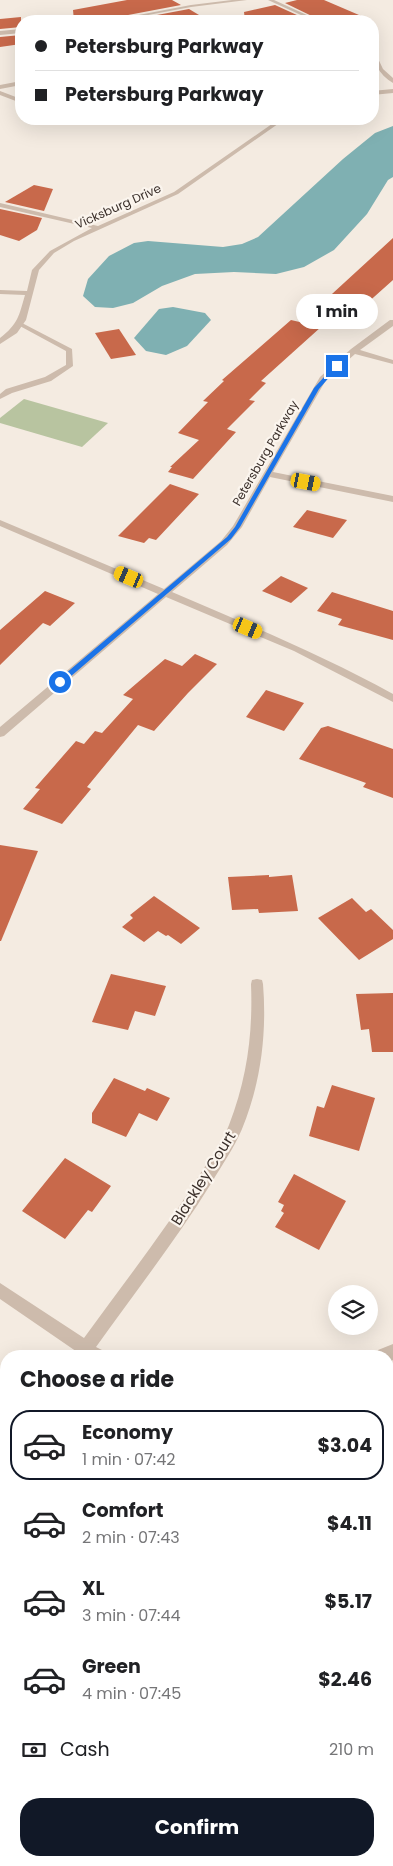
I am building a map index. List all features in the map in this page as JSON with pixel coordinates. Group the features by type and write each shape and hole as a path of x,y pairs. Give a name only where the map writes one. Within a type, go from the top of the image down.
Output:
{"street":[{"path":"142,15 191,6 245,0"},
{"path":"270,0 304,15"},
{"path":"0,33 15,32"},
{"path":"379,67 393,81"},
{"path":"0,87 15,84"},
{"path":"379,92 393,91"},
{"path":"0,93 15,99"},
{"name":"Vicksburg Drive","path":"20,324 36,270 52,252 72,240 176,193 273,125"},
{"path":"0,205 100,228"},
{"path":"0,292 30,293"},
{"name":"Petersburg Parkway","path":"0,733 229,538 238,527 323,379 354,351 393,322"},
{"path":"0,342 20,324"},
{"path":"354,351 393,362"},
{"path":"268,474 393,499"},
{"path":"0,523 318,658 393,699"},
{"name":"Blackley Court","path":"92,1350 192,1201 235,1128 247,1090 257,1042 259,1018 257,984"},
{"path":"0,1290 88,1350"}],"lane":[{"path":"0,397 9,391 48,379 69,366 70,350 20,324"}],"green space":[{"path":"24,399 108,423 82,447 0,423 0,418"}],"water":[{"path":"393,126 393,177 388,180 367,214 334,250 304,267 276,274 234,272 195,274 162,286 133,303 113,308 95,307 83,296 88,279 109,256 134,243 148,241 223,247 242,244 258,237 343,159 375,133"},
{"path":"173,307 205,313 211,320 187,346 166,355 146,351 134,338 159,309"}],"building":[{"path":"127,0 172,0 181,5 128,15 73,15 73,10"},
{"path":"297,0 324,0 359,15 310,15 285,3"},
{"path":"275,5 297,15 244,15 244,12"},
{"path":"189,9 199,15 157,15"},
{"path":"15,18 15,28 0,29 0,19"},
{"path":"15,36 15,45 0,47 0,37"},
{"path":"34,185 53,189 44,211 5,202"},
{"path":"0,209 42,218 37,230 19,241 0,235"},
{"path":"393,238 393,280 365,305 356,303 337,323 308,316"},
{"path":"291,320 321,327 261,381 266,383 249,400 255,401 227,429 236,432 193,479 168,472 172,467 170,467 199,440 178,433 208,402 203,401 224,381 222,380"},
{"path":"119,329 136,355 111,359 95,333"},
{"path":"170,484 199,494 156,540 149,538 144,543 118,536"},
{"path":"307,510 347,520 333,538 293,527"},
{"path":"281,576 308,588 291,603 262,591"},
{"path":"45,591 75,603 50,626 43,623 0,665 0,630"},
{"path":"332,592 393,611 393,640 338,625 342,619 317,611"},
{"path":"195,654 217,664 154,731 138,725 87,787 91,789 62,824 23,809 40,789 35,788 76,741 84,744 95,731 102,733 133,699 123,695 165,659 182,666"},
{"path":"266,690 304,703 284,731 246,717"},
{"path":"328,726 393,749 393,798 363,787 366,783 299,759 321,728"},
{"path":"0,845 38,851 1,941 0,941"},
{"path":"269,875 269,877 292,875 298,911 259,913 258,909 232,910 228,877"},
{"path":"154,896 200,928 181,944 158,931 144,942 122,927 133,918 130,915"},
{"path":"352,898 366,912 371,909 393,930 393,939 359,960 318,918"},
{"path":"111,974 166,986 155,1016 135,1011 128,1030 92,1022"},
{"path":"393,993 393,1052 372,1052 369,1029 361,1030 356,994"},
{"path":"114,1078 145,1091 147,1088 170,1098 157,1121 139,1113 126,1137 92,1123 92,1113"},
{"path":"332,1085 375,1098 359,1151 309,1136 317,1106 324,1108"},
{"path":"65,1158 111,1186 92,1212 88,1210 65,1239 22,1211"},
{"path":"294,1174 346,1201 319,1250 275,1227 284,1213 281,1211 284,1205 278,1202"}],"route":[{"path":"60,682 229,538 238,527 317,388 323,379 337,366"}]}
